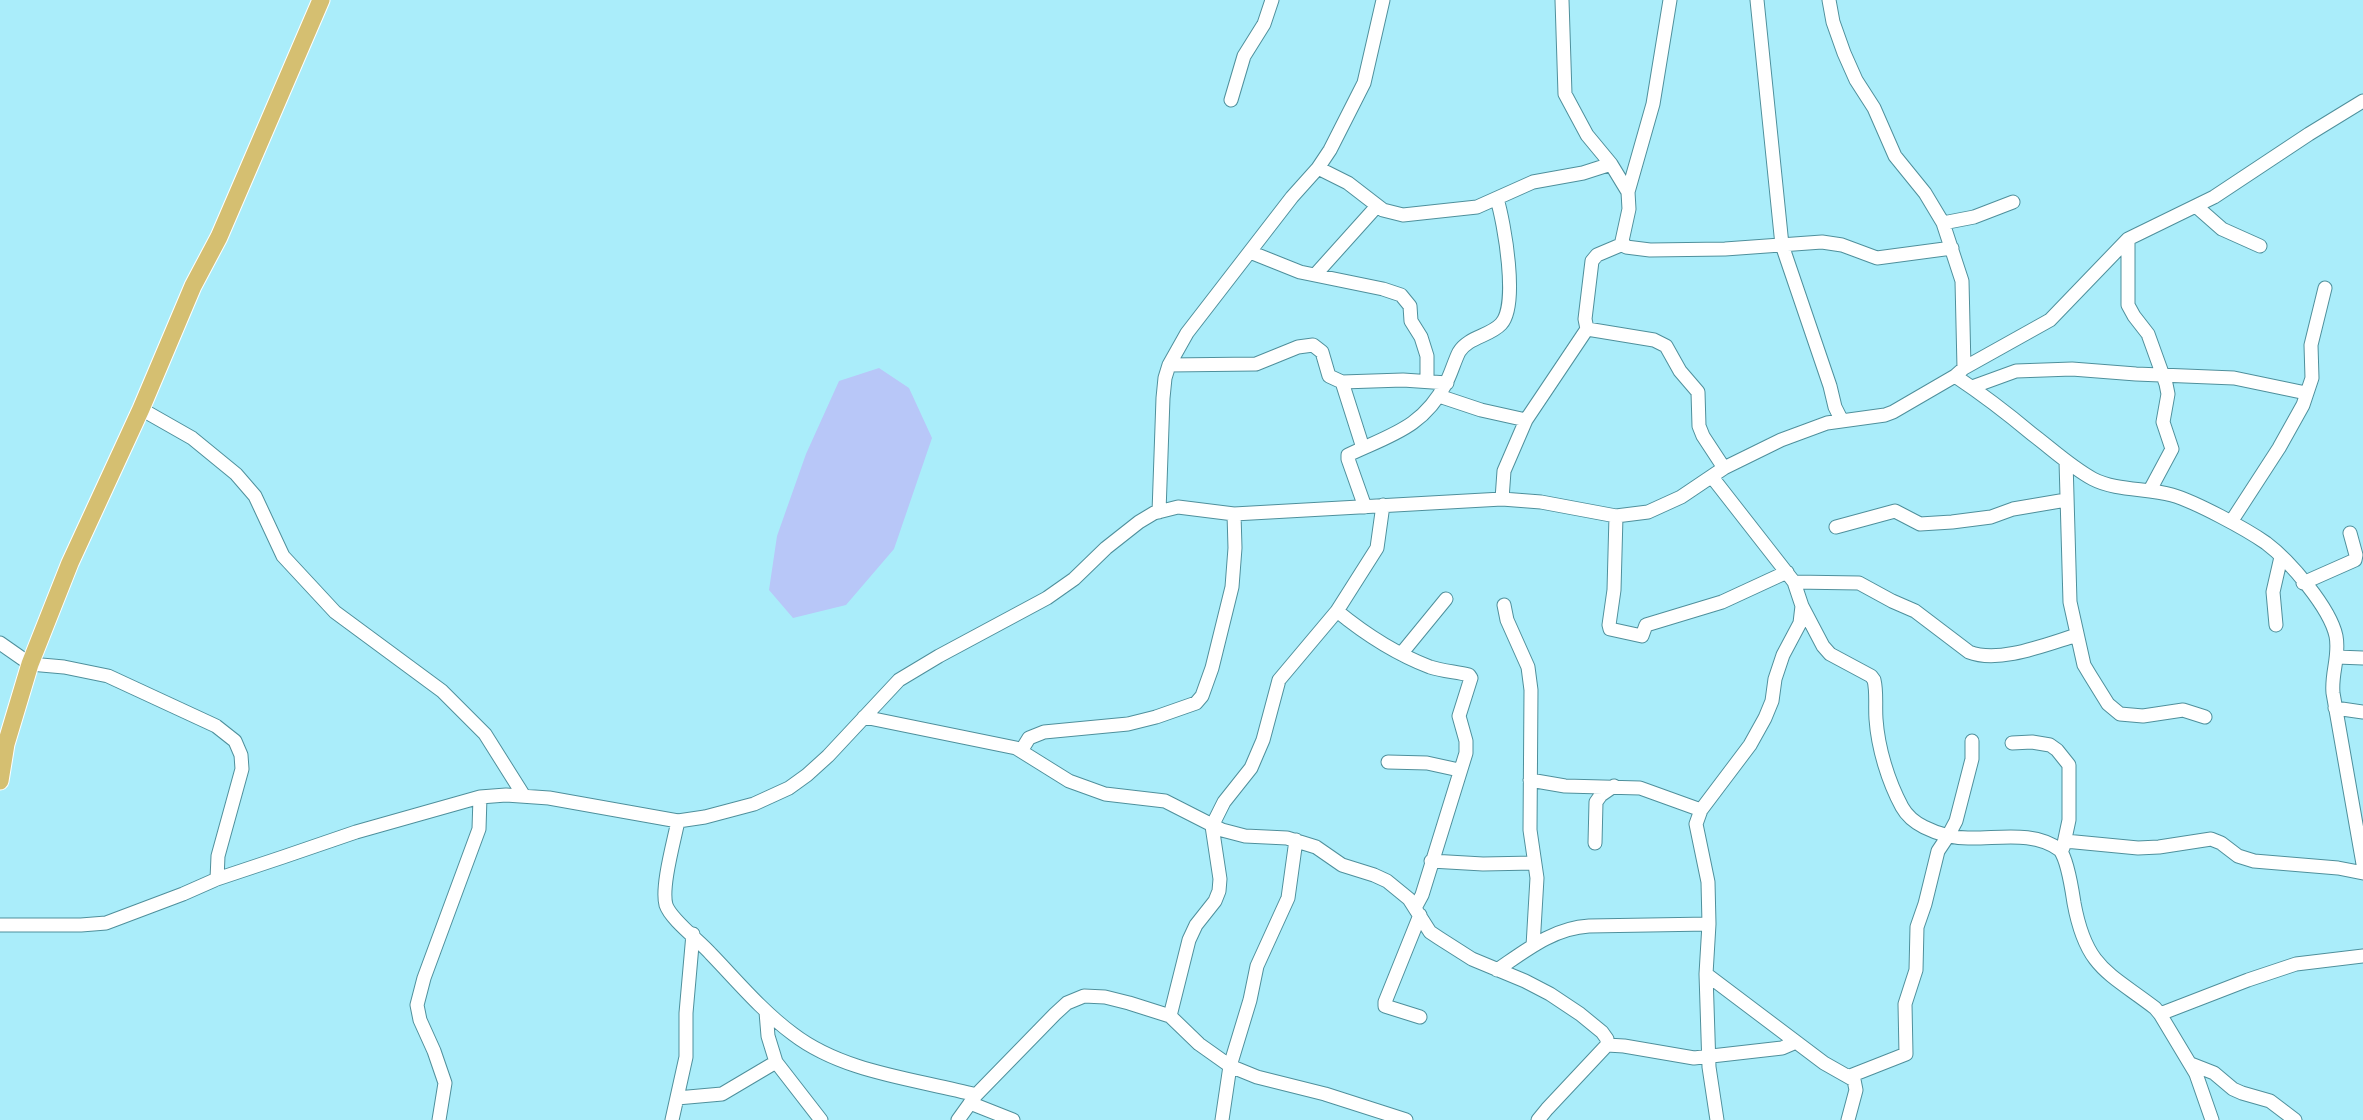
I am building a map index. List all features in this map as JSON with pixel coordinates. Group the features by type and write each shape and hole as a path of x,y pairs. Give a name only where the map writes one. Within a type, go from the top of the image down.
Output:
{"main road":[{"path":"0,781 6,744 30,664 70,563 141,409 193,286 219,237 321,0"}],"street":[{"path":"1231,100 1244,56 1264,24 1272,0"},
{"path":"1159,512 1163,398 1165,378 1169,365 1186,333 1292,197 1318,168 1330,150 1364,83 1383,0"},
{"path":"1562,0 1565,94 1587,135 1611,164 1628,192 1630,200 1623,244"},
{"path":"1628,192 1653,104 1670,0"},
{"path":"1757,0 1782,245 1842,421"},
{"path":"1829,0 1833,22 1844,53 1856,80 1874,108 1895,156 1925,193 1943,223 1962,281 1960,372 1972,387 2066,461 2103,483 2150,490 2174,496 2231,522 2265,543 2281,557 2330,617 2336,635 2337,657 2331,679 2363,864"},
{"path":"0,925 81,925 106,923 183,894 217,879 356,832 480,797 524,796 549,798 678,821 705,817 754,804 789,788 828,756 899,680 939,656 1047,598 1074,578 1106,548 1139,522 1159,512 1178,507 1234,514 1364,508 1383,505 1502,498 1542,502 1616,516 1648,512 1681,497 1724,468 1800,432 1842,421 1885,415 1893,412 2050,320 2128,239 2197,207 2363,101"},
{"path":"1318,168 1353,186 1377,206 1386,211 1413,214 1426,211 1463,210 1497,199 1515,189 1533,182 1583,173 1611,164"},
{"path":"1364,508 1347,457 1410,427 1439,396 1447,383 1463,347 1497,328 1507,315 1509,276 1504,224 1497,199"},
{"path":"1943,223 1974,217 2013,202"},
{"path":"1315,275 1377,206"},
{"path":"2197,207 2222,230 2260,246"},
{"path":"2128,239 2128,304 2134,316 2148,334 2163,374 2168,394 2163,422 2172,449 2150,490"},
{"path":"1623,244 1628,248 1650,250 1822,242 1842,245 1876,258 1952,248"},
{"path":"1502,498 1504,471 1526,420 1587,329 1585,318 1592,261 1597,255 1623,244"},
{"path":"1250,252 1284,267 1383,289 1402,297 1410,306 1411,321 1421,337 1427,356 1427,380"},
{"path":"2231,522 2292,426 2303,405 2312,378 2311,344 2325,288"},
{"path":"1587,329 1654,340 1666,346 1680,371 1698,392 1699,426 1703,436 1724,468"},
{"path":"1169,365 1256,364 1298,347 1313,345 1322,352 1329,376 1342,382 1427,380 1447,383"},
{"path":"1972,387 2016,371 2072,369 2136,374 2234,378 2306,393"},
{"path":"1342,382 1364,448"},
{"path":"1439,396 1481,410 1526,420"},
{"path":"141,409 192,438 236,474 255,496 283,556 335,612 396,655 453,701 485,734 524,796"},
{"path":"2066,461 2070,602 2084,665 2108,704 2115,711 2126,716 2142,716 2183,710 2205,717"},
{"path":"1712,476 1790,577 1802,606 1826,650 1836,659 1871,676 1874,680 1878,739 1902,807 1915,822 1948,836 1969,838 2005,836 2063,847 2159,847 2208,839 2221,842 2238,856 2254,861 2331,867 2363,873"},
{"path":"1836,527 1895,511 1920,524 1952,522 1991,517 2013,509 2066,500"},
{"path":"1170,1016 1189,940 1196,925 1215,901 1219,892 1220,879 1212,826 1224,802 1251,768 1263,740 1279,680 1337,611 1374,555 1380,538 1383,505"},
{"path":"1021,751 1029,738 1039,734 1072,728 1128,724 1156,717 1196,703 1202,696 1212,668 1232,587 1235,548 1234,514"},
{"path":"1616,516 1614,590 1609,625 1610,629 1615,632 1642,636 1646,625 1722,602 1790,577 1860,583 1892,602 1915,611 1975,655 2006,654 2028,650 2077,635"},
{"path":"2303,583 2355,560 2356,555 2350,533"},
{"path":"2276,625 2273,592 2281,557"},
{"path":"1401,654 1446,599"},
{"path":"1504,605 1507,620 1521,648 1529,673 1532,714 1530,830 1537,878 1533,946"},
{"path":"1717,1120 1710,1080 1709,1058 1706,974 1709,924 1708,882 1696,828 1701,810 1750,745 1765,718 1772,701 1775,678 1783,655 1800,623 1802,606"},
{"path":"1337,611 1364,633 1401,654 1431,667 1469,675 1471,678 1460,714 1467,746 1443,828 1431,861 1418,911 1385,1002 1386,1006 1420,1017"},
{"path":"0,643 30,664 64,667 108,676 216,726 235,741 241,755 242,769 218,856 217,879"},
{"path":"2337,657 2363,658"},
{"path":"2335,708 2363,712"},
{"path":"864,717 975,739 1021,751 1074,784 1105,794 1165,801 1212,826 1245,836 1296,840 1316,847 1342,865 1381,878 1401,892 1418,911 1430,932 1450,946 1497,970 1536,986 1580,1014 1605,1036 1607,1045"},
{"path":"1850,1076 1906,1054 1905,1004 1916,970 1918,927 1938,850 1956,821 1972,759 1972,741"},
{"path":"2012,743 2032,742 2050,745 2057,750 2069,765 2069,820 2063,847 2076,915 2093,958 2104,972 2146,1001 2160,1014 2191,1064 2202,1086 2212,1120"},
{"path":"1388,762 1427,763 1459,770"},
{"path":"1530,780 1565,786 1614,786 1650,790 1701,810"},
{"path":"1595,843 1596,802 1601,795 1614,786"},
{"path":"439,1120 445,1083 420,1020 417,1005 424,978 479,829 480,797"},
{"path":"678,821 665,892 666,901 676,919 693,934 766,1012 794,1035 836,1057 873,1071 973,1099 1013,1120"},
{"path":"1222,1120 1230,1066 1250,1000 1257,966 1286,907 1296,840"},
{"path":"1431,861 1483,864 1534,863"},
{"path":"1497,970 1533,946 1556,934 1581,927 1709,924"},
{"path":"672,1120 686,1057 686,1013 693,934"},
{"path":"2160,1014 2248,980 2296,964 2363,956"},
{"path":"1706,974 1824,1063 1850,1076 1854,1080 1856,1090 1848,1120"},
{"path":"958,1120 973,1099 1055,1014 1067,1003 1078,998 1093,996 1105,997 1170,1016 1199,1044 1230,1066 1257,1077 1325,1094 1370,1115 1406,1120"},
{"path":"766,1012 768,1036 776,1062 821,1120"},
{"path":"1538,1120 1547,1108 1607,1045 1624,1046 1687,1058 1709,1058 1782,1048 1796,1042"},
{"path":"677,1098 722,1094 776,1062"},
{"path":"2191,1064 2214,1073 2238,1091 2270,1101 2295,1120"}],"shaded area":[{"path":"879,368 909,388 932,438 894,549 846,605 793,618 769,590 777,536 806,454 839,381"}]}
